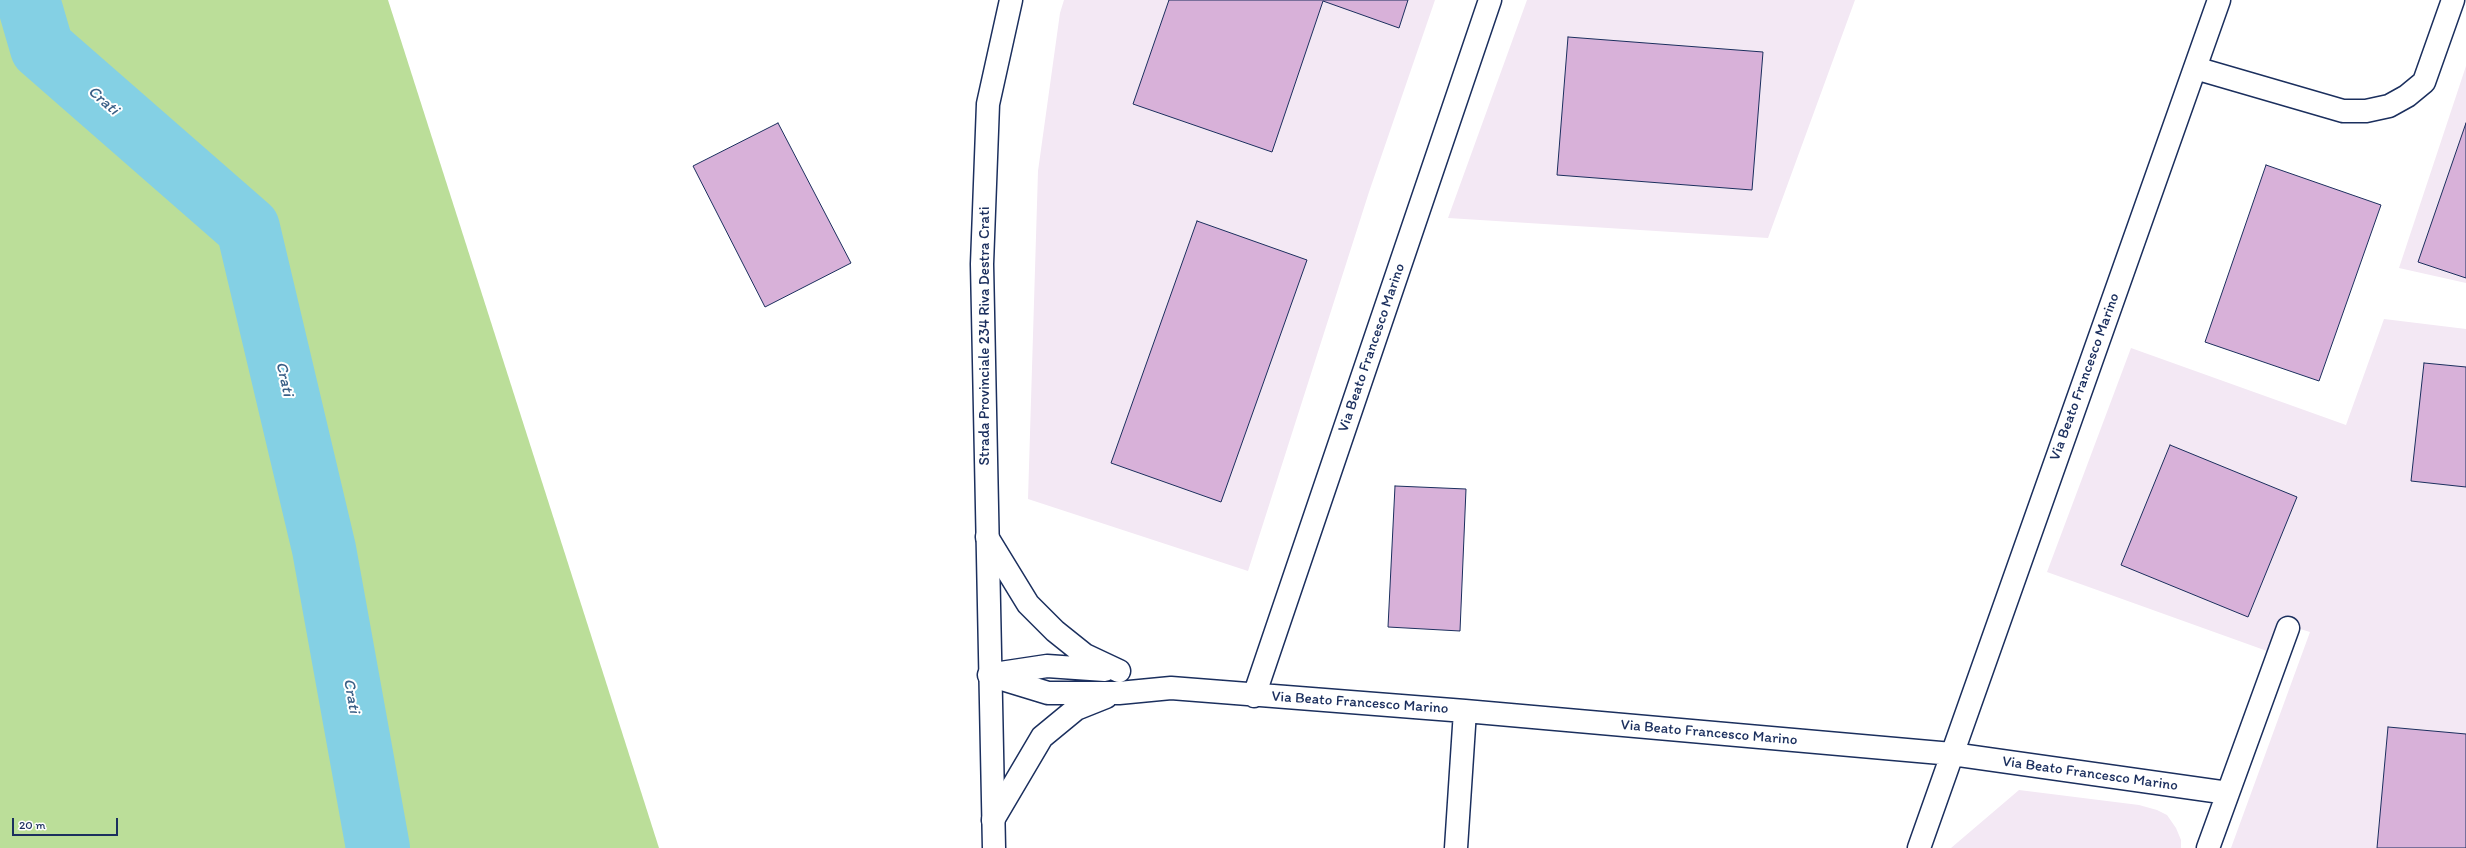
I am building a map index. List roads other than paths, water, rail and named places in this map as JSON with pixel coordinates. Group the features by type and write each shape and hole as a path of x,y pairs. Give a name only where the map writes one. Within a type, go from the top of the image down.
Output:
{"street":[{"name":"Strada Provinciale 234 Riva Destra Crati","path":"989,675 982,264 988,104 1011,0"},
{"name":"Via Beato Francesco Marino","path":"1254,696 1490,0"},
{"name":"Via Beato Francesco Marino","path":"1919,848 2218,0"},
{"path":"2195,68 2343,111 2366,111 2388,106 2407,96 2424,82 2453,0"},
{"name":"Via Beato Francesco Marino","path":"987,537 1028,604 1055,631 1085,655 1118,671 1171,688"},
{"path":"2208,848 2288,628"},
{"name":"Via Beato Francesco Marino","path":"989,675 1047,666 1118,671"},
{"name":"Via Beato Francesco Marino","path":"989,675 1048,693 1119,693 1171,688 1254,696 1465,711 1952,754 2228,793"},
{"path":"989,675 994,848"},
{"name":"Via Beato Francesco Marino","path":"993,820 1042,737 1076,709 1119,693"},
{"name":"Via Beato Francesco Marino","path":"1456,848 1465,711"}],"waterway":[{"name":"Crati","path":"28,0 42,48 248,228 324,549 378,848"}]}
